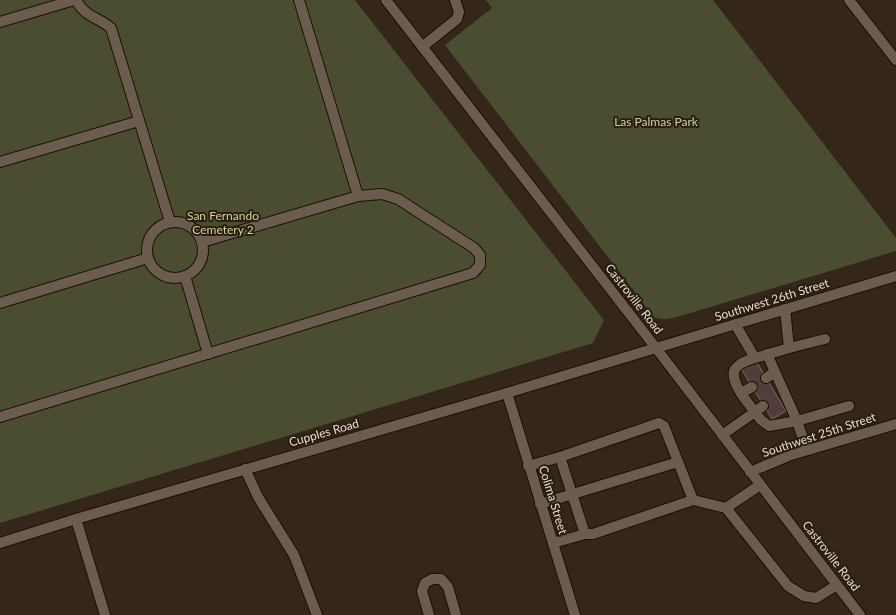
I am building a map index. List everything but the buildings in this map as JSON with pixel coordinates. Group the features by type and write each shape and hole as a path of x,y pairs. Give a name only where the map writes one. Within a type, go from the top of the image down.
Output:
{"street":[{"path":"0,22 75,0 81,10 104,22 111,28 170,222"},
{"path":"299,0 358,196"},
{"name":"Castroville Road","path":"386,0 656,348 860,615"},
{"path":"422,47 457,19 459,12 455,0"},
{"path":"849,0 896,60"},
{"path":"0,162 139,121"},
{"path":"0,417 473,273 480,265 480,255 474,248 398,199 382,194 358,196 202,242"},
{"path":"170,222 180,222 190,226 197,233 202,242 203,253 200,263 194,271 185,276 176,278 163,275 152,266 148,258 147,249 149,240 154,232 161,226 170,222"},
{"path":"0,303 148,258"},
{"path":"185,276 208,354"},
{"name":"Southwest 26th Street","path":"656,348 896,276"},
{"path":"785,309 789,348"},
{"path":"735,324 754,358"},
{"path":"825,339 767,354 737,366 733,372 735,382 741,394 761,420 769,426 797,421 849,406"},
{"name":"Cupples Road","path":"0,543 76,519 656,348"},
{"path":"767,354 775,372 781,395 797,421 807,450"},
{"path":"766,378 775,372"},
{"path":"741,394 752,387"},
{"name":"Colima Street","path":"507,393 528,466 575,615"},
{"path":"722,435 763,406"},
{"path":"528,466 659,423 664,426 693,500"},
{"name":"Southwest 25th Street","path":"750,472 807,450 896,424"},
{"path":"560,456 585,534"},
{"path":"540,504 678,462"},
{"path":"246,469 258,498 294,555 317,615"},
{"path":"726,508 760,485"},
{"path":"552,543 585,534 593,534 693,500 726,508 788,586 804,596 816,598 837,585"},
{"path":"76,519 105,615"},
{"path":"429,615 422,590 424,583 432,579 441,579 448,587 456,615"}],"green space":[{"name":"San Fernando Cemetery 2","path":"0,0 355,0 604,320 593,343 0,523"},
{"name":"Las Palmas Park","path":"486,0 713,0 896,238 896,251 679,316 666,319 654,317 445,45 492,8"}]}
